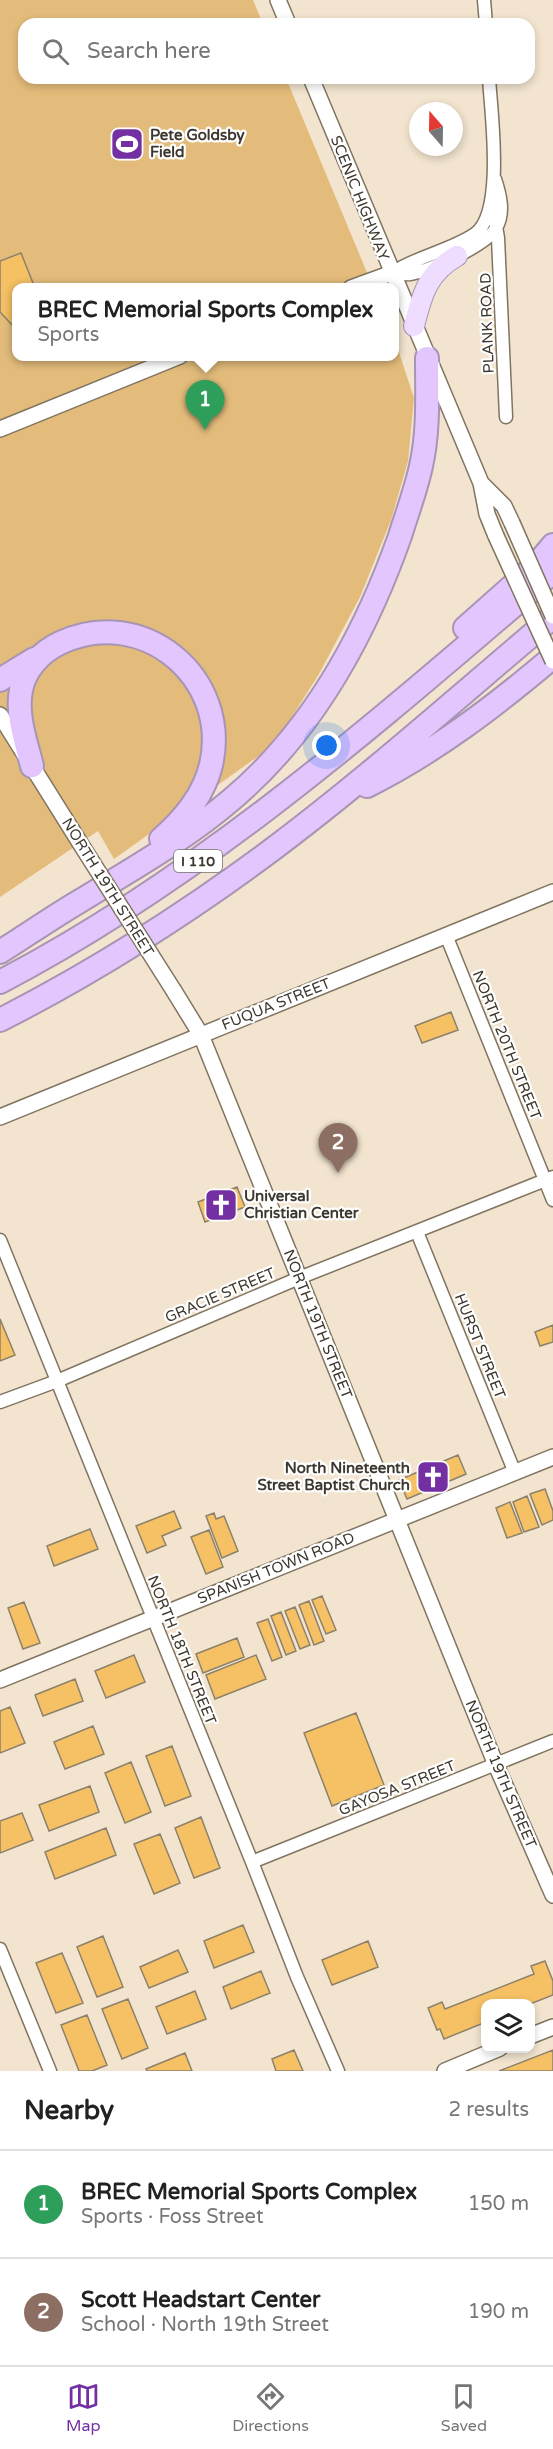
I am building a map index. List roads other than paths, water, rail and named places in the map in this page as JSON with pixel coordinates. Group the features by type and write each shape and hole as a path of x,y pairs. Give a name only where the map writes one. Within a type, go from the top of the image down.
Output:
{"highway":[{"path":"0,952 180,839 233,799 285,745 332,682 380,586 416,486 427,424 427,358"},
{"path":"380,718 474,619 536,565 553,545"},
{"name":"I 110","path":"0,982 83,935 168,881 275,805 553,572"},
{"name":"I 110","path":"0,1020 83,975 179,915 270,851 328,806 553,616"},
{"path":"0,680 68,639 102,632 133,634 155,643 182,663 195,678 206,698 213,728 213,746 210,769 203,788 182,818 144,853 78,902"},
{"path":"32,766 20,715 21,691 34,663 48,650"},
{"path":"328,806 420,758 553,659"}],"main road":[{"path":"414,326 424,292 432,276 445,262 456,256"}],"street":[{"path":"278,0 286,18"},
{"path":"484,0 486,18"},
{"name":"SCENIC HIGHWAY","path":"313,84 396,283"},
{"name":"PLANK ROAD","path":"392,273 406,264 475,233 488,219 494,177 489,84"},
{"name":"PLANK ROAD","path":"494,177 501,196 500,215 496,228"},
{"name":"PLANK ROAD","path":"491,197 498,237 506,417"},
{"path":"365,283 392,273 410,274 456,256 475,247 496,228"},
{"name":"SCENIC HIGHWAY","path":"399,290 481,483 487,514 496,536 553,659"},
{"path":"0,429 170,361"},
{"name":"SCENIC HIGHWAY","path":"481,483 504,506 553,616"},
{"name":"NORTH 19TH STREET","path":"0,715 201,1035 496,1765 553,1895"},
{"name":"FUQUA STREET","path":"0,1117 553,892"},
{"name":"NORTH 20TH STREET","path":"446,935 549,1178 553,1200"},
{"name":"GRACIE STREET","path":"0,1402 57,1381 299,1278 549,1178"},
{"name":"HURST STREET","path":"417,1232 515,1473"},
{"name":"NORTH 18TH STREET","path":"0,1240 297,1977 338,2071"},
{"name":"SPANISH TOWN ROAD","path":"0,1680 553,1457"},
{"name":"GAYOSA STREET","path":"252,1862 553,1742"},
{"path":"0,1949 3,1963 50,2071"},
{"path":"535,2034 553,2027"},
{"path":"445,2071 490,2053"}],"place":[{"name":"Pete Goldsby Field","path":"127,144"},
{"name":"BREC Memorial Sports Complex","path":"205,430"},
{"name":"Scott Headstart Center","path":"338,1173"},
{"name":"Universal Christian Center","path":"221,1205"},
{"name":"North Nineteenth Street Baptist Church","path":"433,1477"}]}
